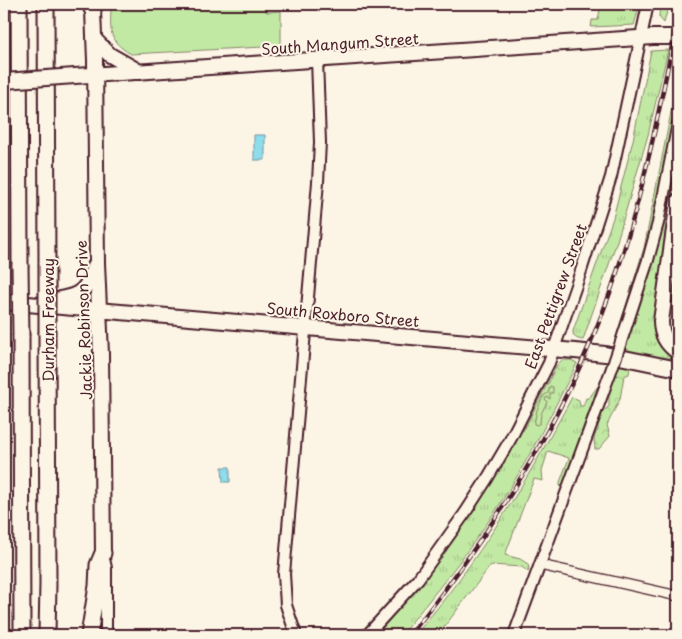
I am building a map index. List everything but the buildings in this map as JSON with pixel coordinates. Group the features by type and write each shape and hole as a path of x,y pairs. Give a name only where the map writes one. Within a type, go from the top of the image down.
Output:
{"highway":[{"name":"Durham Freeway","path":"19,4 22,635"},
{"name":"Durham Freeway","path":"46,4 48,584 46,635"},
{"path":"89,635 97,586 98,565 103,553"}],"main road":[{"name":"Jackie Robinson Drive","path":"92,6 95,75 97,263 101,354 103,553"},
{"name":"South Mangum Street","path":"4,81 678,37"},
{"path":"94,39 110,55 141,72"},
{"path":"678,201 661,320 665,338 670,346 678,352"},
{"path":"52,306 58,299 76,294 84,288 91,278 97,263"},
{"name":"South Roxboro Street","path":"4,302 554,348 605,354 678,369"}],"street":[{"name":"East Pettigrew Street","path":"367,635 418,579 487,479 549,363 596,226 610,177 648,4"},
{"path":"296,635 286,605 284,574 318,175 320,142 317,60"},
{"path":"514,635 612,368 648,260 658,223 678,124"},
{"name":"Jackie Robinson Drive","path":"103,553 106,568 106,635"},
{"path":"540,565 678,596"}],"green space":[{"path":"111,4 266,4 266,12 281,11 281,46 131,54 117,44 112,33"},
{"path":"601,4 640,4 634,25 591,27 592,20 598,20"},
{"path":"660,4 669,4 664,23 659,17"},
{"path":"668,50 648,135 617,241 583,340 579,339 575,337 573,331 613,218 633,140 651,51"},
{"path":"678,77 678,101 654,216 642,261 615,341 644,248"},
{"path":"674,183 656,314 678,358 678,362 624,350 652,265"},
{"path":"562,360 571,360 577,363 529,456 485,526 450,574 401,635 376,635 426,576 471,515 526,420 556,361 523,431 557,365"},
{"path":"620,363 630,365 629,374 624,376 620,399 607,425 610,436 599,449 595,449 594,439 596,432 598,431 603,412 609,406 609,393"},
{"path":"550,386 553,387 553,393 550,393 550,399 547,397 545,399 547,402 541,414 540,423 534,424 537,410 543,396 548,393"},
{"path":"598,386 562,487 560,482 569,458 548,451 542,471 543,481 534,479 505,555 520,559 528,564 528,572 522,567 491,565 438,635 415,635 438,608 500,520 537,460 572,397 579,400 580,406 583,406 586,398 589,398"}],"water":[{"path":"254,135 265,135 265,160 254,160"},
{"path":"222,467 230,467 230,482 223,482"}],"railway":[{"path":"410,635 470,555 525,471 549,428 593,338 611,290 632,223 657,119 678,15"}]}
